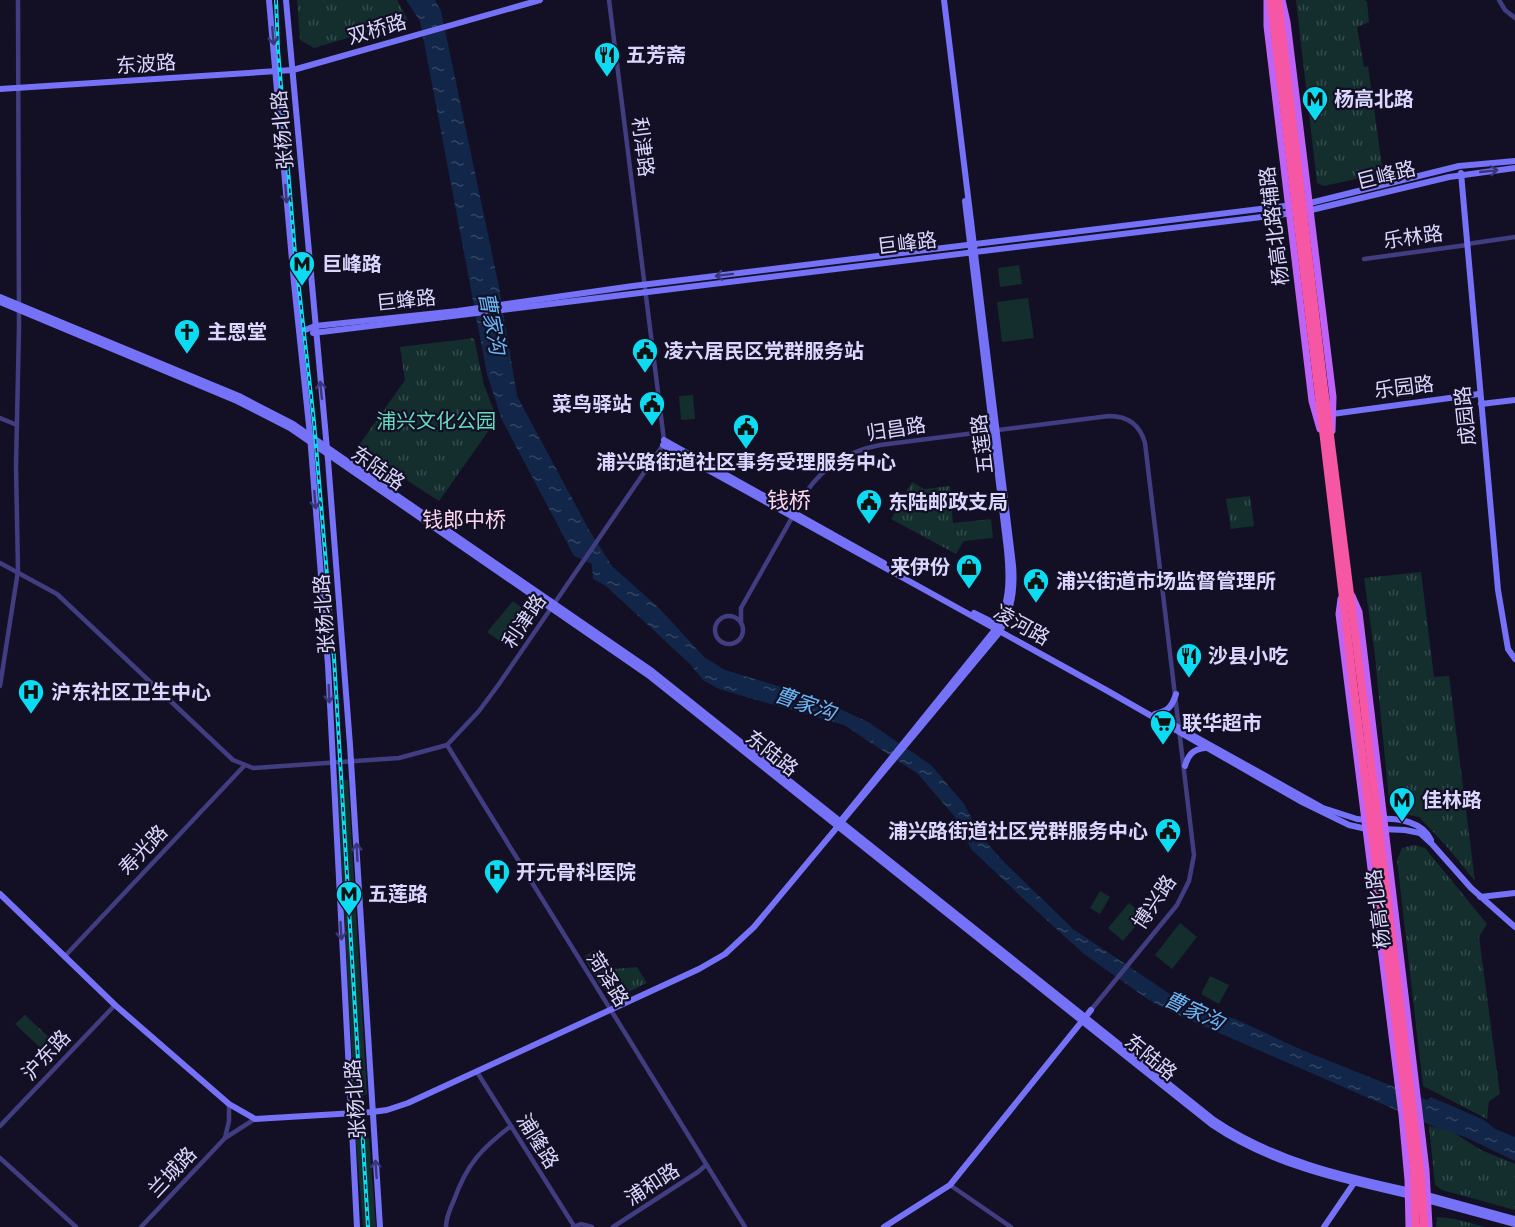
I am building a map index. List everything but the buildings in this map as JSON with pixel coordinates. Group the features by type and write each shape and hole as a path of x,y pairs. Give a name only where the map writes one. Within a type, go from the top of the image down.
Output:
{"highway":[{"name":"杨高北路","path":"1269,0 1279,42 1358,689 1414,1166 1416,1227"},
{"name":"杨高北路","path":"1279,42 1280,0"},
{"name":"杨高北路","path":"1358,689 1421,1178 1424,1227"}],"main road":[{"name":"张杨北路","path":"269,0 310,438 328,666 357,1227"},
{"name":"张杨北路","path":"286,0 327,450 352,763 380,1227"},
{"name":"双桥路","path":"293,70 540,0"},
{"name":"五莲路","path":"255,1119 372,1112 408,1103 708,964 733,947 754,927 998,628 1007,599 1009,573 995,431 942,0"},
{"name":"杨高北路辅路","path":"1269,0 1267,26 1312,401 1328,446"},
{"name":"杨高北路辅路","path":"1280,0 1287,22 1333,397 1328,446"},
{"name":"东波路","path":"0,88 276,73 293,70"},
{"name":"巨峰路","path":"1309,207 1459,166 1515,161"},
{"name":"成园路","path":"1459,166 1498,590 1508,649 1515,659"},
{"name":"巨峰路","path":"300,332 1289,210 1461,174 1515,168"},
{"name":"东陆路","path":"0,297 254,409 310,438 660,684 840,823 1191,1110 1234,1139 1294,1167 1354,1183 1409,1193"},
{"name":"东陆路","path":"0,302 19,307"},
{"name":"乐园路","path":"1332,414 1479,394"},
{"path":"1481,404 1515,400"},
{"name":"凌河路","path":"663,443 1155,714 1205,748 1321,812 1367,830"},
{"name":"杨高北路","path":"1346,590 1359,612 1420,1124 1430,1227"},
{"name":"杨高北路","path":"1346,590 1339,614 1398,1078 1409,1193 1409,1227"},
{"name":"凌河路","path":"998,628 1180,731 1323,808 1366,820"},
{"path":"1155,714 1169,709 1173,705 1176,694"},
{"path":"1185,766 1187,758 1192,753 1205,748"},
{"path":"1366,820 1402,820 1417,825 1428,833 1432,844"},
{"path":"1367,830 1385,829 1420,833 1482,898 1515,927"},
{"path":"0,894 115,1005 229,1104 255,1119"},
{"path":"1482,898 1515,894"},
{"name":"博兴路","path":"884,1227 950,1185 1091,1010"},
{"name":"东陆路","path":"1083,1020 1200,1110 1245,1139 1306,1165 1515,1219"},
{"path":"1324,1227 1354,1183"},
{"name":"东陆路","path":"1428,1198 1515,1224"}],"street":[{"path":"0,686 18,571 18,0"},
{"name":"利津路","path":"447,745 479,711 499,684 663,443 609,0"},
{"path":"1499,0 1505,10 1515,18"},
{"name":"乐林路","path":"1364,259 1515,237"},
{"name":"归昌路","path":"741,608 743,630 739,640 729,644 722,642 717,637 715,626 722,618 741,608 807,491 820,474 831,464 849,454 880,445 1109,416 1124,418 1136,424"},
{"path":"0,418 17,425"},
{"name":"博兴路","path":"1091,1010 1177,905 1192,873 1194,844 1145,442 1136,424"},
{"path":"0,563 57,594 233,760 244,766 253,768 352,763 399,758 447,745"},
{"path":"729,616 741,623"},
{"name":"菏泽路","path":"447,745 745,1227"},
{"name":"寿光路","path":"65,956 244,766"},
{"name":"沪东路","path":"0,1126 115,1005"},
{"name":"浦隆路","path":"477,1072 573,1226 581,1224 592,1227"},
{"path":"225,1138 229,1121 229,1104"},
{"name":"兰城路","path":"141,1227 225,1138 255,1119"},
{"path":"446,1227 446,1220 459,1185 471,1163 483,1148 511,1126"},
{"path":"0,1158 76,1227"},
{"name":"浦和路","path":"613,1227 706,1165"},
{"path":"950,1185 1011,1227"}],"green space":[{"path":"297,0 397,0 408,20 314,48 300,40"},
{"path":"1296,0 1364,0 1367,2 1369,22 1357,27 1364,67 1368,66 1383,173 1324,186 1317,183"},
{"path":"1019,265 1022,284 1000,287 998,268"},
{"path":"1028,298 1034,338 1002,342 997,302"},
{"name":"浦兴文化公园","path":"474,338 484,385 497,419 439,501 357,448 405,380 400,347"},
{"path":"693,395 695,419 681,420 679,396"},
{"path":"912,482 924,489 950,486 953,523 991,519 993,538 964,541 956,554 891,519"},
{"path":"1250,496 1254,526 1231,529 1226,499"},
{"path":"1421,572 1434,677 1449,676 1475,881 1419,817 1393,811 1389,800 1375,656 1364,578"},
{"path":"513,601 530,614 506,646 487,632"},
{"path":"337,780 348,780 367,1093 358,1096 354,1093"},
{"path":"1414,845 1425,848 1487,924 1479,937 1500,1094 1489,1101 1487,1119 1423,1086 1397,860 1402,848"},
{"path":"1100,891 1110,897 1100,914 1090,908"},
{"path":"1129,903 1144,916 1123,941 1108,928"},
{"path":"1180,923 1197,937 1172,969 1155,955"},
{"path":"594,950 614,969 637,967 647,983 623,994 607,991 598,981 584,957"},
{"path":"1210,976 1229,985 1219,1004 1201,994"},
{"path":"25,1015 57,1045 48,1055 15,1024"},
{"path":"1429,1126 1451,1131 1481,1150 1515,1164 1515,1210 1442,1190 1435,1185"},
{"path":"359,1134 365,1134 369,1138 376,1227 363,1227 356,1140"},
{"path":"1437,1217 1455,1219 1485,1227 1436,1227"}],"water":[{"name":"曹家沟","path":"406,0 435,0 441,11 499,287 517,396 589,530 612,566 660,609 704,657 725,670 814,697 868,722 931,765 964,804 981,836 1003,861 1073,929 1173,996 1235,1019 1302,1050 1427,1100 1431,1097 1484,1120 1495,1129 1515,1137 1515,1161 1465,1137 1435,1127 1169,1011 1149,1000 1084,954 971,849 955,817 918,774 844,725 719,689 703,680 691,665 606,586 593,579 592,564 574,556 502,420 487,374 420,21"}],"railway":[{"path":"276,0 295,253 314,422 334,658 368,1227"}],"place":[{"name":"五芳斋","path":"607,78"},
{"name":"杨高北路","path":"1315,122"},
{"name":"巨峰路","path":"302,287"},
{"name":"主恩堂","path":"187,355"},
{"name":"凌六居民区党群服务站","path":"645,374"},
{"name":"菜鸟驿站","path":"652,427"},
{"name":"浦兴路街道社区事务受理服务中心","path":"746,450"},
{"name":"东陆邮政支局","path":"869,525"},
{"name":"来伊份","path":"969,590"},
{"name":"浦兴街道市场监督管理所","path":"1036,604"},
{"name":"沙县小吃","path":"1189,679"},
{"name":"沪东社区卫生中心","path":"31,715"},
{"name":"联华超市","path":"1163,746"},
{"name":"佳林路","path":"1402,823"},
{"name":"浦兴路街道社区党群服务中心","path":"1168,854"},
{"name":"开元骨科医院","path":"497,895"},
{"name":"五莲路","path":"349,917"}],"district":[{"name":"钱桥","path":"789,500"},
{"name":"钱郎中桥","path":"464,520"}]}
